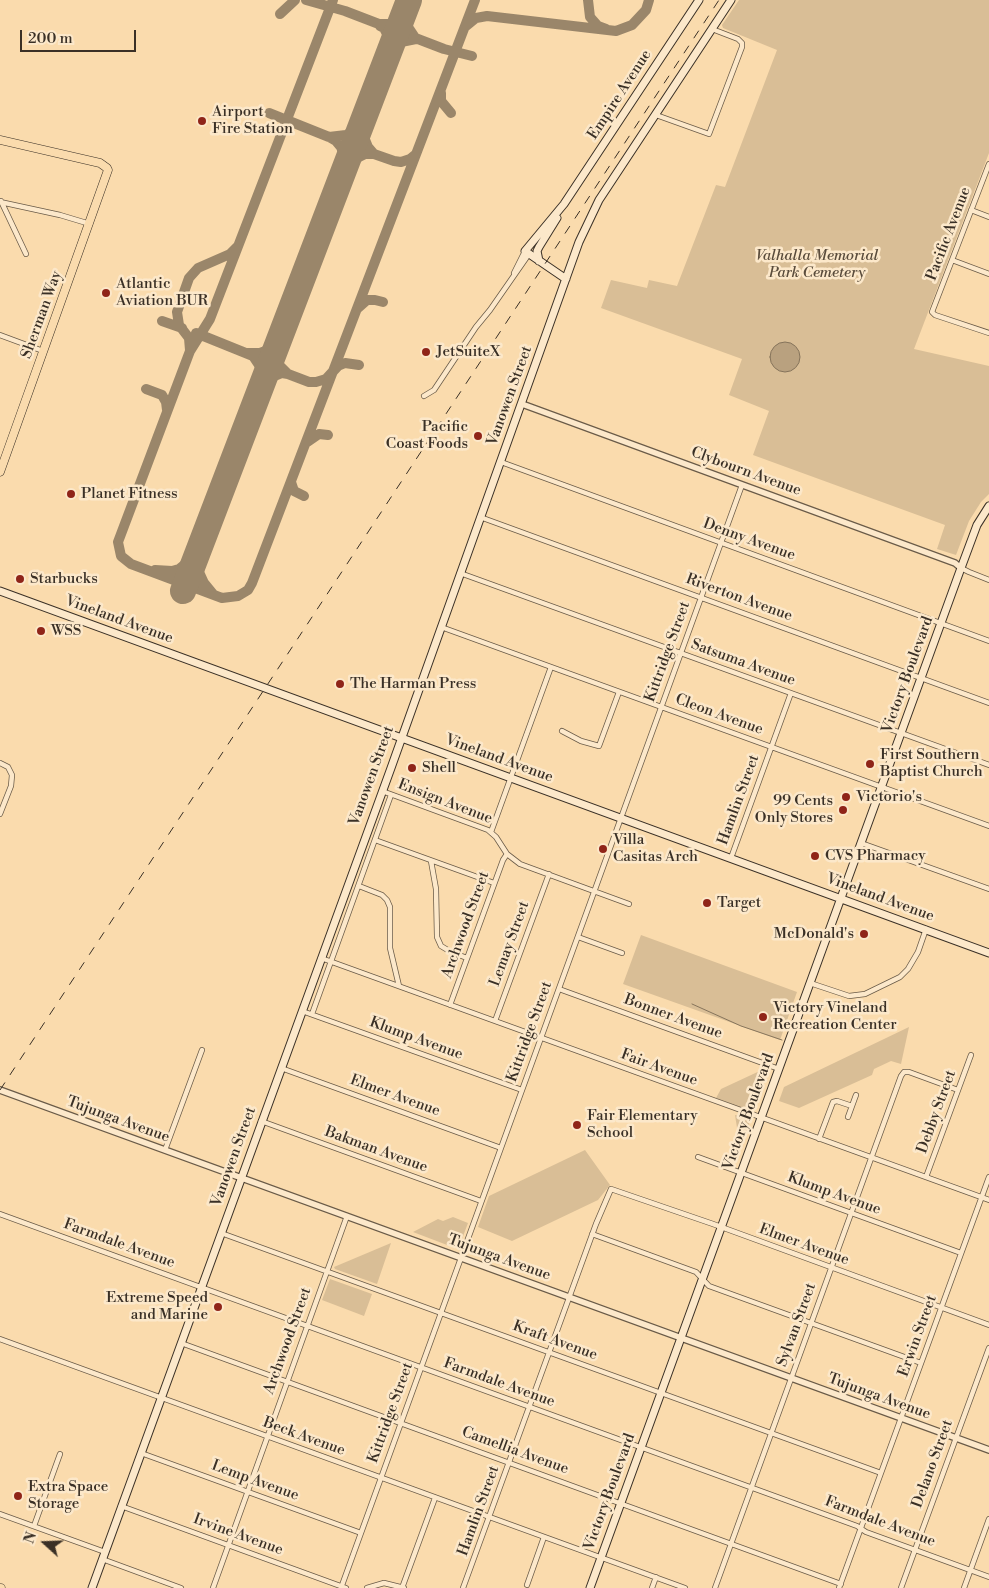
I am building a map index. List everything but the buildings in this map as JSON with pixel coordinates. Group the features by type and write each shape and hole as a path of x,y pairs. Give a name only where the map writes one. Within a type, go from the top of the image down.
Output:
{"main road":[{"name":"Empire Avenue","path":"527,253 564,204 699,0"},
{"name":"Vanowen Street","path":"92,1588 382,791 579,242 593,211 730,0"},
{"name":"Sherman Way","path":"0,140 100,162 107,168 108,174 0,472"},
{"name":"Empire Avenue","path":"527,253 557,218 564,204"},
{"path":"539,261 538,247 557,218"},
{"path":"527,253 566,279"},
{"name":"Victory Boulevard","path":"590,1588 961,568 977,525 989,506"},
{"name":"Vineland Avenue","path":"0,591 989,953"}],"street":[{"path":"656,115 710,134 742,47 742,43 738,39 712,29"},
{"name":"Pacific Avenue","path":"989,164 933,314 989,333"},
{"path":"0,201 90,224"},
{"path":"0,201 26,254"},
{"path":"971,210 989,217"},
{"name":"Empire Avenue","path":"424,396 434,390 476,327 510,281 527,253"},
{"path":"952,260 989,274"},
{"path":"0,335 43,351"},
{"name":"Clybourn Avenue","path":"522,404 939,558 961,568"},
{"name":"Denny Avenue","path":"501,462 989,640"},
{"name":"Kittridge Street","path":"343,1587 742,485"},
{"name":"Riverton Avenue","path":"480,518 989,703"},
{"path":"961,568 989,580"},
{"name":"Satsuma Avenue","path":"460,573 989,765"},
{"name":"Cleon Avenue","path":"441,627 989,826"},
{"path":"491,832 552,668"},
{"path":"562,731 588,744 599,746 619,692"},
{"name":"Hamlin Street","path":"731,858 791,693"},
{"path":"0,763 11,771 12,780 0,814"},
{"name":"Ensign Avenue","path":"382,791 482,827 491,832 506,854 520,864 629,904"},
{"name":"Vanowen Street","path":"312,1014 391,795"},
{"path":"375,840 494,884"},
{"path":"861,843 989,890"},
{"name":"Archwood Street","path":"450,1005 506,854"},
{"path":"431,861 436,889 437,938 440,946 467,958"},
{"name":"Lemay Street","path":"495,1021 548,874"},
{"path":"359,886 382,895 390,907 390,948 399,986"},
{"path":"810,983 849,996 865,994 900,976 908,969 918,952 926,929"},
{"path":"578,937 622,953"},
{"name":"Fair Avenue","path":"321,958 989,1200"},
{"name":"Bonner Avenue","path":"559,989 779,1069"},
{"name":"Klump Avenue","path":"302,1011 522,1090"},
{"path":"165,1150 202,1050"},
{"name":"Debby Street","path":"926,1177 971,1056"},
{"name":"Elmer Avenue","path":"281,1068 501,1148"},
{"name":"Sylvan Street","path":"715,1588 901,1076 904,1072 909,1072 958,1090"},
{"name":"Tujunga Avenue","path":"0,1090 989,1450"},
{"path":"848,1117 856,1095"},
{"path":"819,1139 833,1102 837,1100 852,1106"},
{"name":"Bakman Avenue","path":"261,1121 482,1202"},
{"name":"Klump Avenue","path":"698,1157 961,1253"},
{"name":"Erwin Street","path":"840,1586 989,1177"},
{"name":"Elmer Avenue","path":"611,1189 614,1188 989,1325"},
{"name":"Hamlin Street","path":"464,1588 592,1234 608,1192 611,1189"},
{"name":"Farmdale Avenue","path":"0,1214 751,1488 989,1577"},
{"name":"Archwood Street","path":"213,1588 347,1216"},
{"name":"Kraft Avenue","path":"221,1233 881,1473"},
{"path":"592,1234 696,1272 709,1286 921,1363"},
{"name":"Beck Avenue","path":"0,1339 685,1588"},
{"name":"Camellia Avenue","path":"180,1343 510,1462 840,1586"},
{"name":"Delano Street","path":"901,1588 989,1348"},
{"name":"Lemp Avenue","path":"140,1453 361,1533"},
{"path":"34,1526 60,1454"},
{"path":"367,1588 384,1583 403,1588 435,1498"},
{"name":"Irvine Avenue","path":"121,1506 343,1587"},
{"path":"0,1514 34,1526 181,1588"},
{"path":"964,1588 989,1519"},
{"path":"527,1585 544,1537"},
{"path":"652,1588 656,1577"}],"green space":[{"name":"Valhalla Memorial Park Cemetery","path":"739,0 989,0 989,153 914,349 989,366 989,494 981,502 969,521 956,555 937,549 945,525 753,455 769,411 729,395 742,359 601,308 611,280 647,288 649,280 677,286 716,185 725,187 777,50 723,28 722,25"},
{"path":"641,935 797,992 780,1040 623,984"},
{"path":"909,1027 901,1064 891,1061 874,1069 872,1075 799,1108 779,1101 784,1087"},
{"path":"764,1069 767,1074 754,1109 749,1111 716,1098 721,1089"},
{"path":"735,1115 749,1119 750,1122 746,1133 738,1134"},
{"path":"585,1150 610,1185 598,1200 512,1241 478,1227 489,1196"},
{"path":"453,1217 468,1223 459,1247 455,1248 413,1232 438,1219 443,1221"},
{"path":"391,1243 377,1284 334,1267"},
{"path":"330,1279 372,1294 364,1316 322,1300"}],"shaded area":[{"path":"785,342 796,346 800,357 796,368 785,372 774,368 770,357 774,346"}],"waterway":[{"path":"692,1004 741,1026 782,1040"}],"taxiway":[{"path":"280,14 295,0"},
{"path":"306,0 345,11 444,49 472,56"},
{"path":"333,0 210,319 190,351 118,542 121,556 131,564 222,598 238,596 248,590 252,583 475,0"},
{"path":"588,0 590,17 598,26 606,29"},
{"path":"465,27 476,18 487,16 616,31 632,25 646,10 649,0"},
{"path":"387,57 401,42 416,39 406,24 406,8"},
{"path":"379,24 391,24 406,9"},
{"path":"380,26 384,28 389,38 387,55"},
{"path":"441,93 441,101 451,113"},
{"path":"269,113 336,141 341,147 344,156 343,173"},
{"path":"329,137 346,135 353,131 365,114"},
{"path":"364,118 364,137 368,147 374,154"},
{"path":"344,171 351,161 365,154 374,154 401,162 410,159 416,154"},
{"path":"190,350 189,338 179,325 177,312 189,278 198,268 230,254 238,246"},
{"path":"358,308 367,300 383,302"},
{"path":"162,321 182,328"},
{"path":"196,333 253,356 261,368 260,389"},
{"path":"280,337 277,357 279,365 288,374 309,382 326,379 338,366 345,363 359,365"},
{"path":"247,353 260,353 268,350 279,338"},
{"path":"256,401 260,389 270,378 282,373 288,374"},
{"path":"146,389 162,395 166,402 167,410"},
{"path":"306,443 319,434 328,435"},
{"path":"291,482 294,491 304,496"},
{"path":"155,570 172,571 179,569 190,560 200,545"},
{"path":"200,548 199,572 204,583 213,594"}],"runway":[{"path":"183,591 409,0"}],"railway":[{"path":"0,1090 719,0"}],"place":[{"name":"Airport Fire Station","path":"202,121"},
{"name":"Atlantic Aviation BUR","path":"106,293"},
{"name":"JetSuiteX","path":"426,352"},
{"name":"Pacific Coast Foods","path":"478,436"},
{"name":"Planet Fitness","path":"71,494"},
{"name":"Starbucks","path":"20,579"},
{"name":"WSS","path":"41,631"},
{"name":"The Harman Press","path":"340,684"},
{"name":"First Southern Baptist Church","path":"870,764"},
{"name":"Shell","path":"412,768"},
{"name":"Victorio's","path":"846,797"},
{"name":"99 Cents Only Stores","path":"843,810"},
{"name":"Villa Casitas Arch","path":"603,849"},
{"name":"CVS Pharmacy","path":"815,856"},
{"name":"Target","path":"707,903"},
{"name":"McDonald's","path":"864,934"},
{"name":"Victory Vineland Recreation Center","path":"763,1017"},
{"name":"Fair Elementary School","path":"577,1125"},
{"name":"Extreme Speed and Marine","path":"218,1307"},
{"name":"Extra Space Storage","path":"18,1496"}]}
